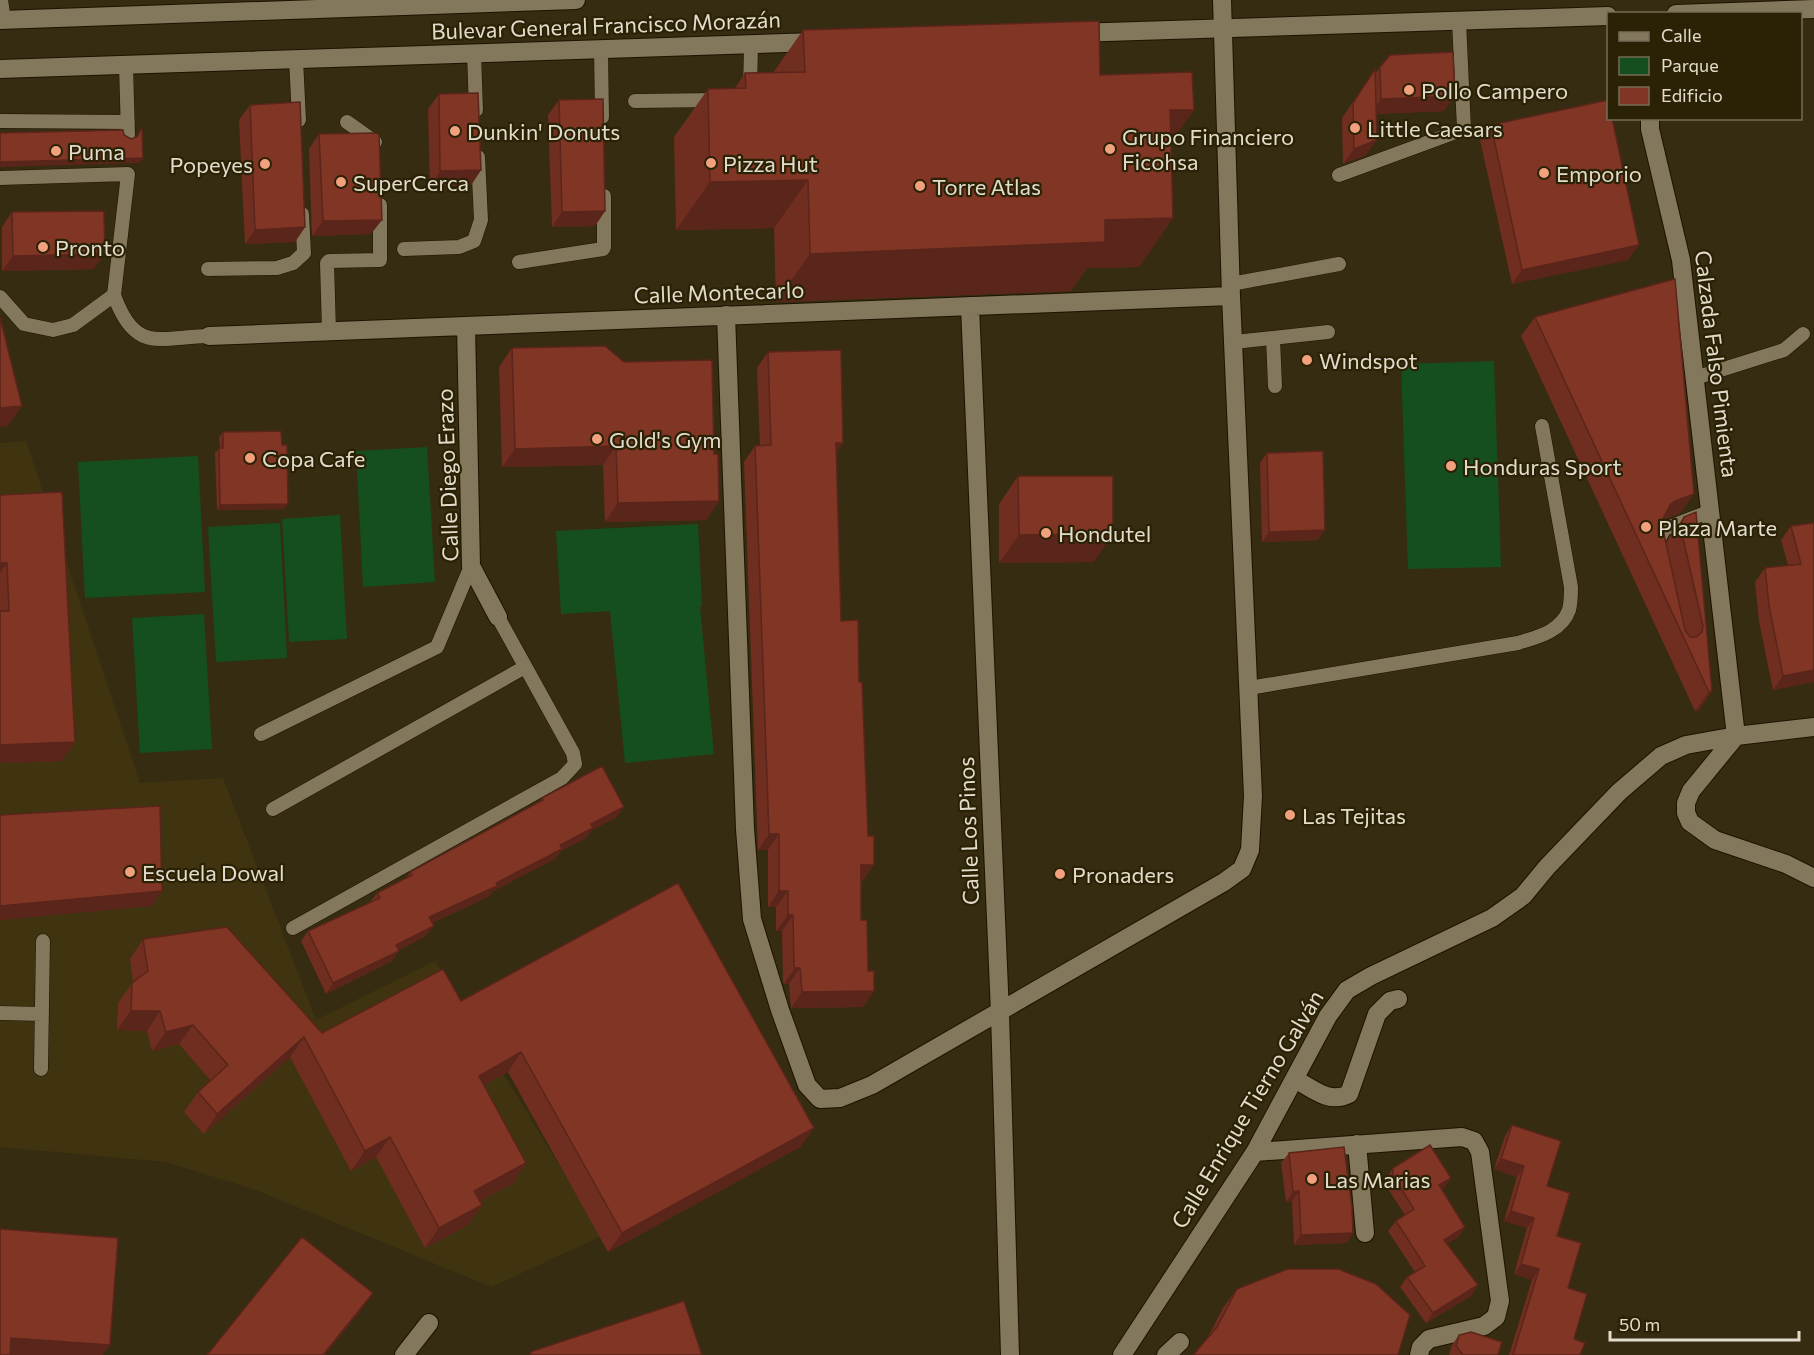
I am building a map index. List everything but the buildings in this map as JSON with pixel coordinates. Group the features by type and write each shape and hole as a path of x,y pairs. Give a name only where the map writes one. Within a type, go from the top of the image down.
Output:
{"street":[{"name":"Bulevar General Francisco Morazán","path":"2,20 205,6 576,0"},
{"path":"726,315 745,829 752,919 780,1010 807,1085 820,1099 840,1098 872,1085 1000,1013 1224,882 1242,868 1250,850 1253,796 1233,342 1222,0"},
{"path":"1731,12 1814,9"},
{"path":"1058,34 1607,16"},
{"name":"Bulevar General Francisco Morazán","path":"0,69 836,41"},
{"name":"Calzada Falso Pimienta","path":"1650,120 1650,129 1681,260 1737,736"},
{"name":"Calle Montecarlo","path":"209,336 970,306 1231,290"},
{"name":"Calle Los Pinos","path":"970,306 1000,1013 1010,1355"},
{"name":"Calle Diego Erazo","path":"466,326 471,566 498,616"},
{"name":"Calle Enrique Tierno Galván","path":"1122,1355 1255,1152 1328,1016 1347,990 1371,976 1492,918 1523,896 1547,867 1619,792 1661,756 1686,745 1737,736 1814,727"},
{"path":"1737,736 1690,791 1686,813 1690,822 1715,840 1786,864 1814,878"},
{"path":"1295,1079 1331,1098 1341,1098 1349,1094 1377,1014 1390,1001 1398,999"},
{"path":"1255,1152 1462,1137 1474,1141 1480,1152 1500,1301 1496,1317 1484,1326 1429,1339 1421,1347 1419,1355"},
{"path":"1357,1144 1365,1233"},
{"path":"404,1355 429,1323"},
{"path":"1166,1355 1180,1342"}],"lane":[{"path":"1,0 2,20"},
{"path":"1339,174 1464,129 1459,21"},
{"path":"635,101 733,100 750,94 751,44"},
{"path":"601,49 602,130"},
{"path":"474,53 477,125"},
{"path":"296,59 299,139"},
{"path":"0,121 128,128 126,64"},
{"path":"347,122 378,144 379,157"},
{"path":"404,249 459,247 474,241 481,220 478,148"},
{"path":"0,177 128,174 114,295 121,315 133,331 148,338 160,340 209,336"},
{"path":"519,262 603,249 603,177"},
{"path":"329,331 327,263 329,261 380,260 380,191"},
{"path":"208,270 277,268 293,263 304,253 302,196"},
{"path":"1231,290 1339,264"},
{"path":"0,297 24,324 53,330 73,325 114,295"},
{"path":"1233,342 1328,332"},
{"path":"1695,378 1784,350 1803,334"},
{"path":"1273,338 1275,386"},
{"path":"1249,688 1518,643 1544,634 1560,624 1569,610 1571,586 1542,426"},
{"path":"1660,554 1657,543 1664,529 1711,511"},
{"path":"261,734 437,647 471,566"},
{"path":"293,928 562,778 575,764 573,753 498,616"},
{"path":"273,808 525,667"},
{"path":"41,1069 43,941"},
{"path":"0,1013 42,1014"}],"shaded area":[{"name":"Escuela Dowal","path":"26,441 140,783 223,778 316,1020 435,961 602,1236 491,1287 256,1190 166,1162 0,1147 0,443"}],"green space":[{"name":"Honduras Sport","path":"1494,361 1501,567 1408,569 1401,364"},
{"path":"427,447 435,582 363,587 356,451"},
{"path":"198,456 205,592 85,598 78,462"},
{"path":"340,515 347,639 289,642 282,519"},
{"path":"280,523 287,658 216,662 208,527"},
{"path":"698,524 702,606 700,607 714,754 625,763 610,611 561,614 556,531"},
{"path":"204,614 212,749 140,753 132,618"}],"place":[{"name":"Pollo Campero","path":"1409,90"},
{"name":"Little Caesars","path":"1355,128"},
{"name":"Dunkin' Donuts","path":"455,131"},
{"name":"Grupo Financiero Ficohsa","path":"1110,149"},
{"name":"Puma","path":"56,151"},
{"name":"Pizza Hut","path":"711,163"},
{"name":"Popeyes","path":"265,164"},
{"name":"Emporio","path":"1544,173"},
{"name":"SuperCerca","path":"341,182"},
{"name":"Torre Atlas","path":"920,186"},
{"name":"Pronto","path":"43,247"},
{"name":"Windspot","path":"1307,360"},
{"name":"Gold's Gym","path":"597,439"},
{"name":"Copa Cafe","path":"250,458"},
{"name":"Honduras Sport","path":"1451,466"},
{"name":"Plaza Marte","path":"1646,527"},
{"name":"Hondutel","path":"1046,533"},
{"name":"Las Tejitas","path":"1290,815"},
{"name":"Escuela Dowal","path":"130,872"},
{"name":"Pronaders","path":"1060,874"},
{"name":"Las Marias","path":"1312,1179"}]}
